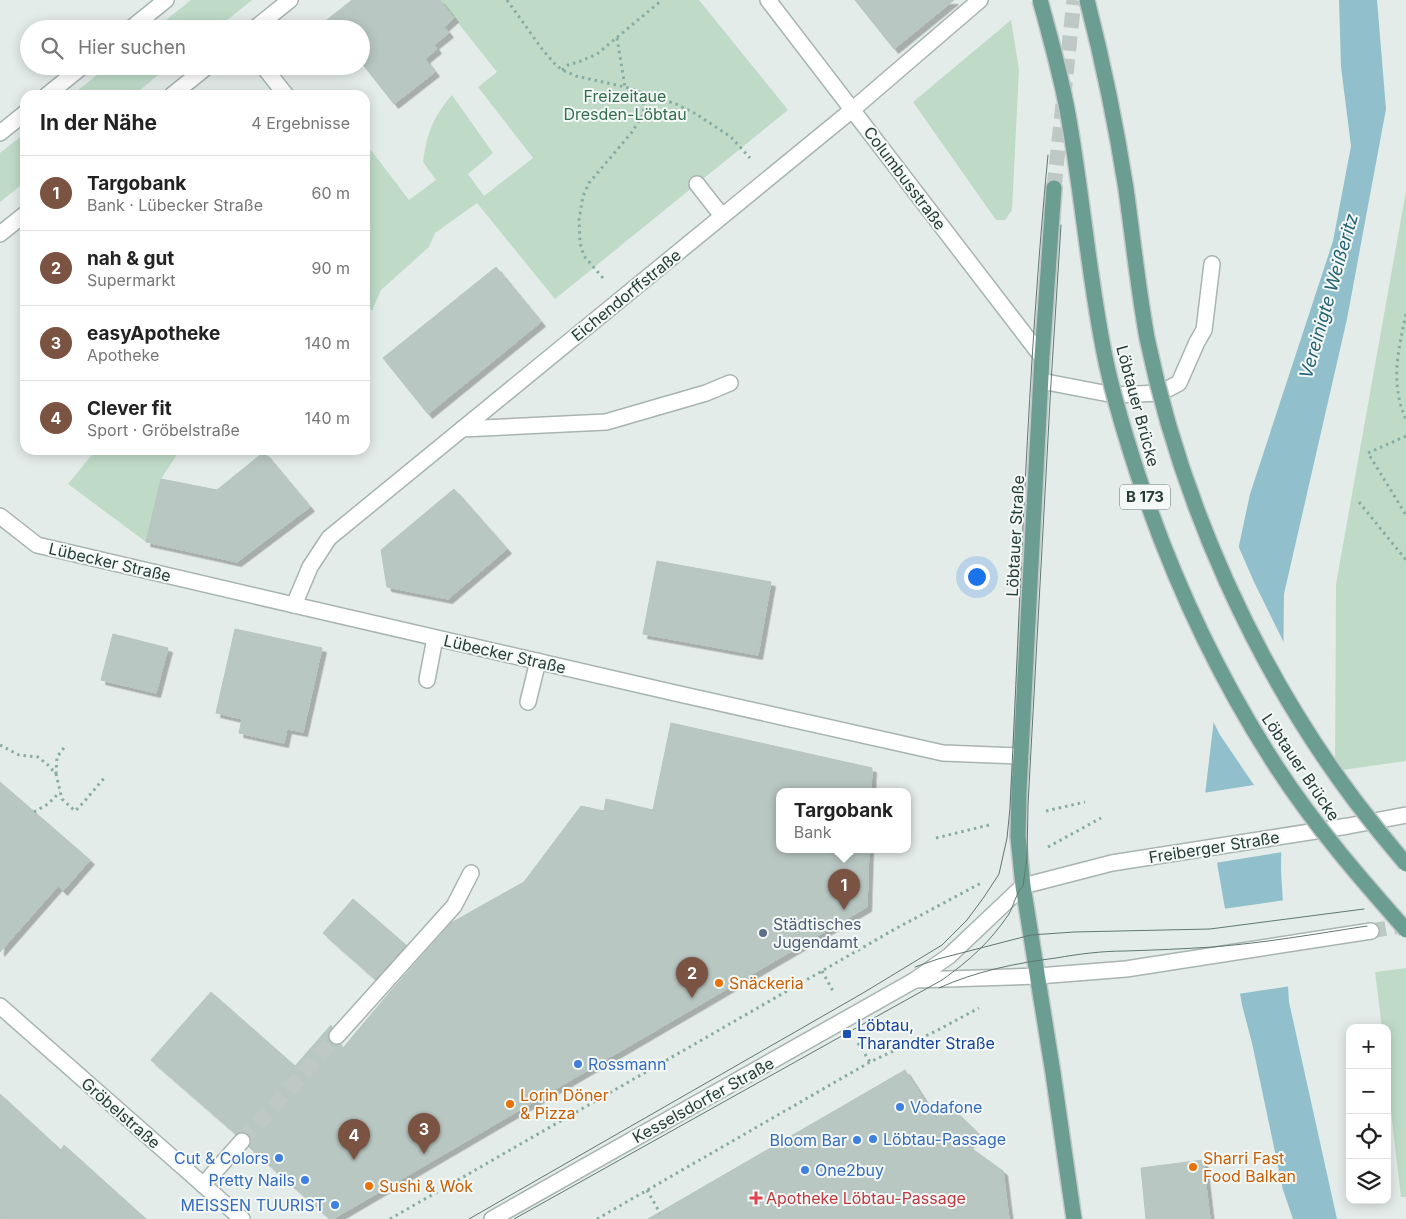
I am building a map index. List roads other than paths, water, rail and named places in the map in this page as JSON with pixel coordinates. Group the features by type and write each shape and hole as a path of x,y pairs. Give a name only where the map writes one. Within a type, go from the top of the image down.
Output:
{"main road":[{"name":"Löbtauer Brücke","path":"1040,0 1067,108 1104,353 1125,435 1153,521 1184,596 1211,654 1245,716 1316,823 1370,890 1406,930"},
{"name":"Löbtauer Brücke","path":"1086,0 1112,107 1148,339 1169,428 1197,511 1228,586 1256,644 1287,698 1356,802 1406,864"},
{"name":"Löbtauer Straße","path":"1054,188 1042,356 1018,836 1023,886 1074,1219"}],"street":[{"path":"141,20 166,0"},
{"path":"265,20 290,0"},
{"name":"Columbusstraße","path":"768,0 1042,356"},
{"name":"Eichendorffstraße","path":"294,606 310,567 330,538 768,180 980,0"},
{"path":"53,90 72,75"},
{"path":"178,90 197,75"},
{"path":"270,75 282,90"},
{"path":"0,133 20,117"},
{"path":"697,184 722,216"},
{"path":"0,234 20,218"},
{"path":"1041,381 1114,395 1160,393 1179,382 1204,330 1212,264"},
{"path":"462,430 606,422 706,393 730,382"},
{"name":"Lübecker Straße","path":"0,516 37,545 294,606 943,753 1021,756"},
{"path":"427,680 436,638"},
{"path":"528,702 538,661"},
{"name":"Freiberger Straße","path":"1023,886 1112,862 1348,826 1406,815"},
{"path":"337,1036 454,906 471,872"},
{"name":"Kesselsdorfer Straße","path":"492,1219 915,980 949,956 1023,886"},
{"path":"1038,976 1152,966 1369,931"},
{"name":"Kesselsdorfer Straße","path":"915,980 1038,976"},
{"name":"Gröbelstraße","path":"0,1006 242,1219"},
{"path":"203,1185 242,1141"}],"water":[{"name":"Vereinigte Weißeritz","path":"1339,0 1377,0 1386,109 1347,319 1284,594 1281,870 1289,1002 1337,1219 1293,1219 1283,1190 1252,1043 1242,1005 1205,795 1229,592 1250,494 1333,241 1351,146 1341,67"}],"tunnel":[{"path":"1054,188 1074,0"},
{"path":"1371,931 1406,925"},
{"path":"242,1141 337,1036"}],"tram line":[{"path":"469,1219 863,993 942,945 967,920 999,874 1007,838 1010,808 1030,399 1048,155"},
{"path":"514,1219 942,980 979,950 1009,914 1023,886 1027,858 1028,805 1061,225"},
{"path":"915,967 938,959 1031,935 1074,932 1210,929 1364,909"},
{"path":"939,988 997,968 1073,955 1212,947 1290,938 1367,926"}],"place":[{"name":"Targobank","path":"844,910"},
{"name":"Städtisches Jugendamt","path":"763,933"},
{"name":"Snäckeria","path":"719,983"},
{"name":"nah & gut","path":"692,998"},
{"name":"Löbtau, Tharandter Straße","path":"847,1034"},
{"name":"Rossmann","path":"578,1064"},
{"name":"Lorin Döner & Pizza","path":"510,1104"},
{"name":"Vodafone","path":"900,1107"},
{"name":"Löbtau-Passage","path":"873,1139"},
{"name":"Bloom Bar","path":"857,1140"},
{"name":"easyApotheke","path":"424,1154"},
{"name":"Cut & Colors","path":"279,1158"},
{"name":"Clever fit","path":"354,1160"},
{"name":"Sharri Fast Food Balkan","path":"1193,1167"},
{"name":"One2buy","path":"805,1170"},
{"name":"Pretty Nails","path":"305,1180"},
{"name":"Sushi & Wok","path":"369,1186"},
{"name":"Apotheke Löbtau-Passage","path":"756,1198"},
{"name":"MEISSEN TUURIST","path":"335,1205"}],"park label":[{"name":"Freizeitaue Dresden-Löbtau","path":"625,105"}]}
